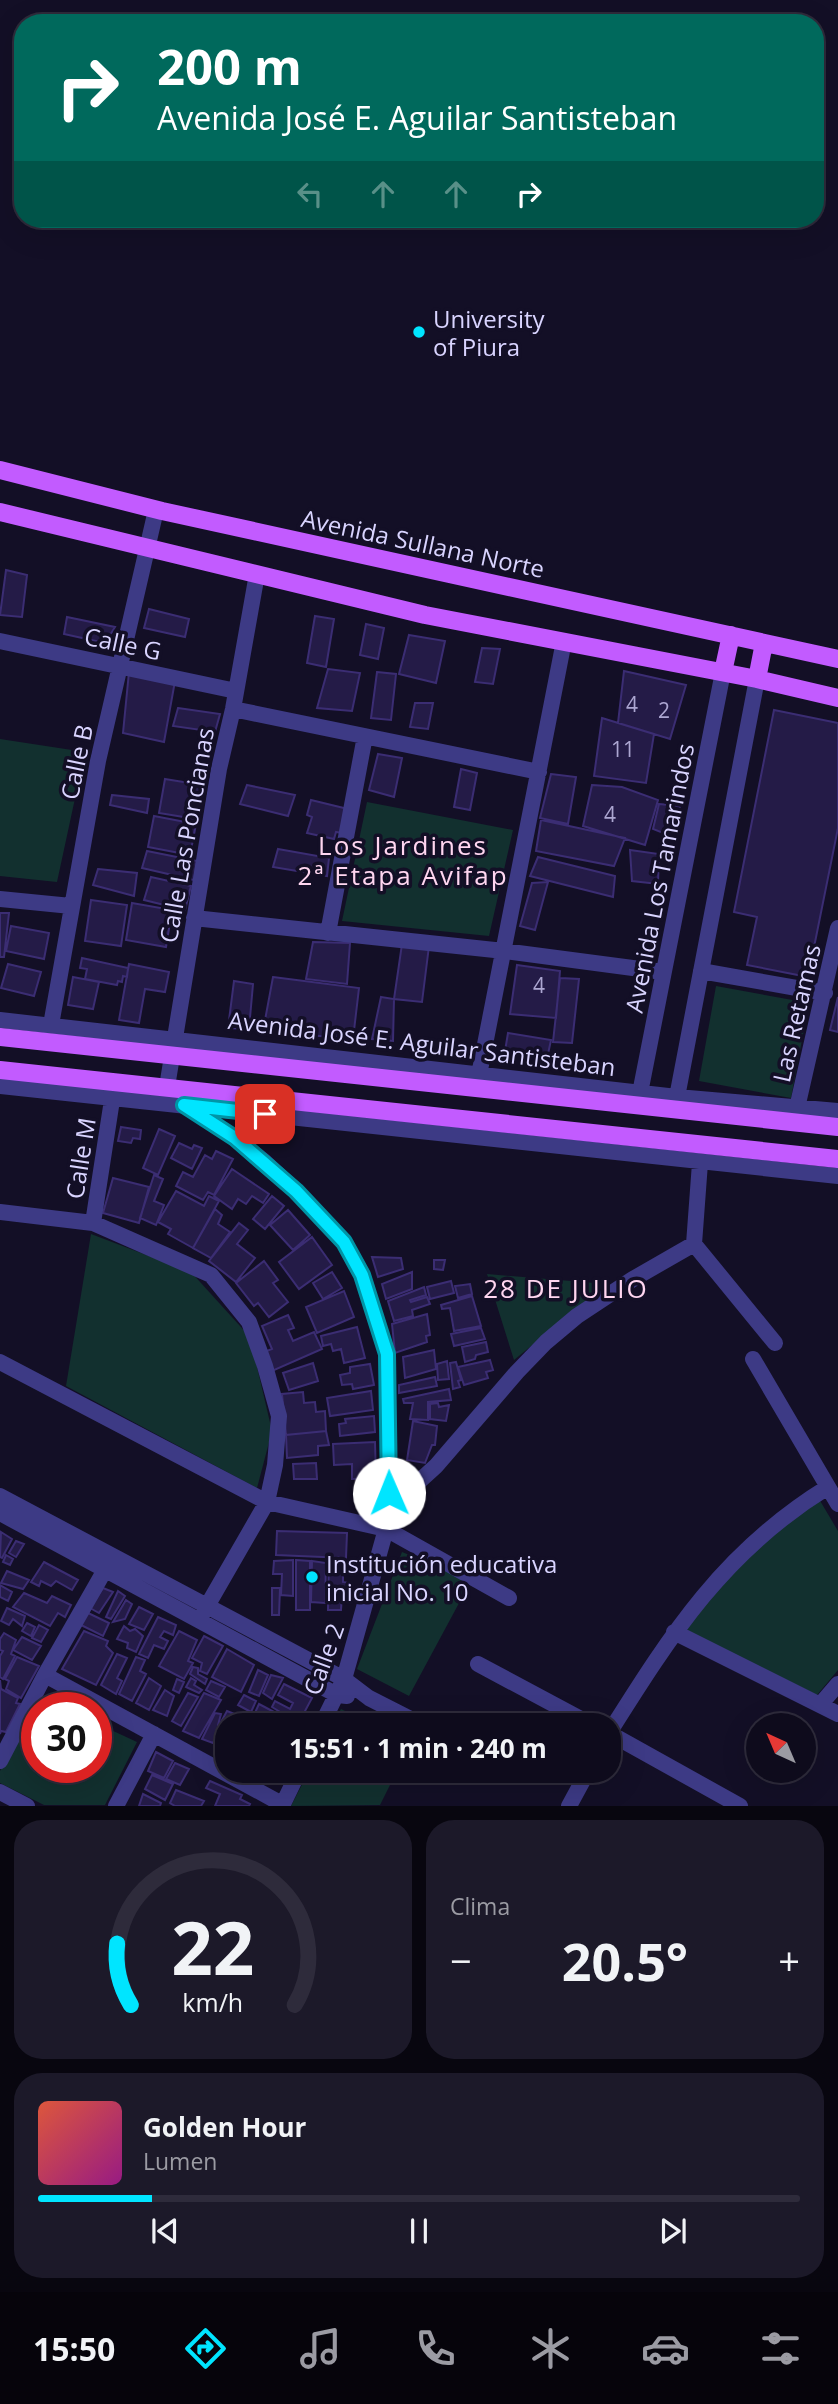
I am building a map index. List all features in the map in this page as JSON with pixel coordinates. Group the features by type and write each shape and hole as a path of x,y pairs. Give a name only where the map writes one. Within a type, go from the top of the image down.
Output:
{"main road":[{"name":"Avenida Sullana Norte","path":"0,470 156,510 838,659"},
{"path":"0,512 425,615 723,672 838,698"},
{"path":"723,672 731,635"},
{"path":"757,679 764,643"},
{"name":"Avenida José E. Aguilar Santisteban","path":"0,1037 172,1047 838,1127"},
{"path":"0,1070 165,1096 838,1159"}],"street":[{"name":"Calle B","path":"51,1025 71,906 119,666 156,510"},
{"name":"Calle Las Poncianas","path":"165,1096 219,769 233,709 257,575"},
{"name":"Calle G","path":"0,641 236,691"},
{"path":"479,1075 564,641"},
{"name":"Avenida Los Tamarindos","path":"640,1093 723,672"},
{"path":"677,1097 757,679"},
{"path":"233,709 538,772"},
{"path":"328,933 365,736"},
{"path":"0,899 71,906"},
{"path":"194,918 504,951 663,972"},
{"name":"Las Retamas","path":"797,1108 838,928"},
{"path":"701,971 825,993"},
{"name":"Avenida José E. Aguilar Santisteban","path":"0,1020 51,1025 172,1047 838,1111"},
{"path":"0,1086 112,1100 165,1096 184,1105 838,1176"},
{"name":"Calle M","path":"93,1223 112,1100"},
{"name":"Calle 2","path":"184,1105 235,1138 296,1191 344,1242 362,1275 387,1354 389,1493 386,1529 344,1679 328,1713"},
{"path":"700,1163 694,1244 775,1343"},
{"path":"0,1212 93,1223 211,1275 249,1322 279,1416 275,1465 267,1502 203,1613"},
{"path":"389,1493 414,1486 436,1466 546,1342 600,1301 694,1244"},
{"path":"752,1359 838,1504"},
{"path":"0,1362 267,1502 386,1529 509,1598"},
{"path":"621,1714 674,1632 705,1592 775,1522 828,1487"},
{"path":"2,1505 203,1613 344,1679 369,1698 398,1713"},
{"path":"0,1761 45,1675 110,1563"},
{"path":"203,1613 337,1695 369,1698"},
{"path":"674,1632 838,1714"},
{"path":"478,1664 570,1713"},
{"path":"45,1675 282,1805 293,1783"},
{"path":"820,1704 838,1684"},
{"path":"116,1805 154,1734"},
{"path":"621,1740 740,1805"},
{"path":"569,1805 581,1783"},
{"path":"0,1792 27,1805"}],"green space":[{"path":"0,739 85,752 57,882 0,876"},
{"path":"367,802 513,830 489,936 342,921"},
{"path":"716,986 809,1003 791,1098 699,1081"},
{"path":"91,1234 191,1272 250,1337 272,1431 257,1488 66,1386"},
{"path":"487,1274 607,1284 514,1360"},
{"path":"819,1499 838,1531 838,1670 817,1695 683,1630 753,1550"},
{"path":"402,1552 461,1576 465,1592 409,1696 357,1669"},
{"path":"112,1730 137,1742 105,1805 44,1805 0,1783 0,1771 21,1731 21,1783 112,1783"},
{"path":"303,1783 391,1783 380,1805 291,1806"}],"building":[{"path":"6,570 27,575 22,617 0,615"},
{"path":"149,609 189,619 185,637 144,628"},
{"path":"315,616 334,619 326,667 307,663"},
{"path":"67,617 115,627 105,643 64,634"},
{"path":"366,624 384,628 378,659 360,655"},
{"path":"409,635 445,641 436,683 399,674"},
{"path":"482,648 500,649 493,684 475,682"},
{"path":"328,669 360,673 352,711 317,708"},
{"path":"624,671 686,685 670,739 618,723"},
{"path":"129,672 175,681 164,742 123,733"},
{"path":"377,672 396,674 391,720 371,718"},
{"path":"415,703 433,703 428,729 410,727"},
{"path":"178,708 220,714 215,732 173,726"},
{"path":"774,710 838,723 838,828 808,977 747,965 757,917 734,912"},
{"path":"602,718 654,734 646,783 594,776"},
{"path":"378,754 402,758 394,797 369,790"},
{"path":"461,769 477,773 470,810 454,807"},
{"path":"551,774 576,777 568,824 540,818"},
{"path":"165,779 202,785 196,819 159,813"},
{"path":"247,785 295,795 288,816 240,804"},
{"path":"592,785 622,787 658,800 645,845 583,826"},
{"path":"112,795 149,799 147,813 110,805"},
{"path":"311,800 348,809 342,833 336,832 334,839 307,833 312,817 307,815"},
{"path":"659,804 680,806 673,837 653,829"},
{"path":"154,816 196,824 190,855 148,847"},
{"path":"541,820 625,838 614,866 536,851"},
{"path":"278,849 329,858 327,876 273,867"},
{"path":"630,850 659,854 658,884 632,881"},
{"path":"147,851 197,861 194,880 142,868"},
{"path":"538,857 615,876 613,897 530,876"},
{"path":"98,869 137,873 134,896 93,885"},
{"path":"151,877 191,886 185,910 144,900"},
{"path":"548,882 535,930 520,926 532,883"},
{"path":"91,900 127,905 121,946 85,941"},
{"path":"132,903 172,910 166,947 126,940"},
{"path":"0,913 9,913 4,957 0,957"},
{"path":"11,926 49,933 44,959 6,951"},
{"path":"313,942 350,943 347,984 306,979"},
{"path":"402,944 429,946 422,1002 394,999"},
{"path":"82,958 128,968 127,977 123,976 122,982 118,981 117,985 85,979 87,969 80,968"},
{"path":"8,964 41,972 34,996 1,988"},
{"path":"129,964 169,972 165,992 145,989 139,1023 119,1020"},
{"path":"517,965 560,971 556,1018 510,1014"},
{"path":"73,977 99,982 93,1009 68,1005"},
{"path":"273,977 359,988 353,1039 263,1031"},
{"path":"560,978 579,979 572,1043 553,1042"},
{"path":"234,981 253,984 249,1029 228,1028"},
{"path":"381,997 394,999 393,1041 372,1039"},
{"path":"838,997 838,1032 830,1030"},
{"path":"508,1033 551,1040 545,1068 504,1057"},
{"path":"121,1127 141,1130 140,1139 133,1138 131,1143 118,1141"},
{"path":"159,1129 175,1136 158,1175 143,1168"},
{"path":"179,1143 192,1149 194,1145 202,1148 192,1169 171,1158"},
{"path":"216,1151 233,1159 214,1195 208,1192 203,1200 176,1186 183,1172 193,1177 205,1155 212,1159"},
{"path":"232,1169 269,1194 263,1203 252,1196 246,1204 238,1199 232,1209 214,1196"},
{"path":"154,1175 163,1179 154,1201 164,1205 156,1225 140,1218"},
{"path":"113,1178 149,1187 139,1223 103,1213"},
{"path":"176,1191 204,1206 209,1196 219,1201 193,1248 168,1234 171,1229 158,1222"},
{"path":"272,1196 284,1206 265,1229 253,1219"},
{"path":"215,1209 222,1215 218,1224 230,1232 211,1258 193,1248"},
{"path":"288,1210 310,1235 293,1250 270,1225"},
{"path":"239,1223 248,1230 237,1244 255,1258 236,1282 209,1261"},
{"path":"312,1237 332,1265 299,1289 279,1262"},
{"path":"372,1257 401,1258 403,1269 378,1277"},
{"path":"434,1260 445,1260 443,1270 434,1269"},
{"path":"264,1261 278,1280 273,1283 288,1302 269,1317 258,1303 254,1306 236,1283"},
{"path":"332,1272 342,1288 323,1299 313,1283"},
{"path":"412,1272 412,1289 386,1299 382,1284"},
{"path":"451,1281 454,1293 430,1299 427,1287"},
{"path":"470,1284 472,1294 458,1298 455,1286"},
{"path":"424,1287 426,1295 410,1300 411,1302 427,1297 430,1304 412,1310 413,1316 394,1321 388,1301"},
{"path":"344,1291 354,1317 317,1333 306,1307"},
{"path":"472,1296 481,1326 454,1331 450,1308 442,1309 441,1305"},
{"path":"427,1314 430,1335 426,1336 427,1342 395,1353 392,1324"},
{"path":"288,1315 294,1328 288,1330 293,1341 314,1332 322,1349 272,1371 264,1352 272,1349 262,1326"},
{"path":"357,1327 365,1358 344,1363 341,1349 333,1351 331,1344 323,1346 321,1336"},
{"path":"481,1328 485,1339 454,1346 451,1334"},
{"path":"486,1342 488,1352 465,1362 462,1347"},
{"path":"434,1350 436,1369 405,1378 403,1357"},
{"path":"490,1360 493,1370 486,1372 488,1378 464,1385 458,1367"},
{"path":"447,1361 449,1379 438,1380 437,1364"},
{"path":"456,1362 461,1380 458,1381 460,1387 453,1389 450,1363"},
{"path":"313,1363 318,1381 289,1390 283,1373"},
{"path":"370,1364 374,1385 353,1389 352,1384 342,1385 340,1375 350,1373 350,1367"},
{"path":"435,1377 437,1386 399,1393 399,1385"},
{"path":"449,1389 451,1400 428,1402 428,1420 410,1419 413,1403 404,1403 403,1399"},
{"path":"371,1391 373,1410 330,1416 327,1398"},
{"path":"303,1392 304,1403 315,1402 316,1412 325,1411 326,1431 286,1435 282,1394"},
{"path":"438,1403 439,1407 449,1405 446,1421 430,1419 430,1404"},
{"path":"374,1416 375,1432 340,1436 339,1424 346,1423 345,1419"},
{"path":"413,1421 437,1426 435,1445 432,1445 425,1463 407,1460"},
{"path":"326,1431 329,1445 318,1446 318,1455 287,1458 286,1435"},
{"path":"375,1442 376,1478 352,1479 352,1464 334,1465 333,1444"},
{"path":"316,1463 317,1479 294,1479 293,1464"},
{"path":"277,1531 347,1533 346,1558 276,1555"},
{"path":"1,1532 12,1539 2,1558 0,1557"},
{"path":"16,1541 24,1544 16,1557 9,1553"},
{"path":"6,1555 13,1559 10,1565 3,1562"},
{"path":"329,1559 343,1560 343,1582 349,1583 348,1595 342,1595 341,1610 328,1610"},
{"path":"293,1560 293,1596 281,1595 282,1574 273,1574 274,1561"},
{"path":"296,1560 310,1561 310,1610 296,1610"},
{"path":"312,1561 326,1563 325,1603 311,1602"},
{"path":"44,1562 78,1580 72,1590 56,1581 51,1586 41,1581 39,1586 31,1582"},
{"path":"7,1571 29,1580 23,1589 1,1583"},
{"path":"0,1585 12,1592 8,1601 0,1597"},
{"path":"103,1588 113,1592 99,1613 90,1608"},
{"path":"272,1588 280,1588 279,1615 272,1615"},
{"path":"118,1591 125,1596 111,1619 106,1617"},
{"path":"24,1593 47,1603 52,1596 71,1605 65,1617 58,1613 50,1626 13,1607"},
{"path":"126,1600 132,1604 125,1619 113,1622"},
{"path":"139,1607 153,1614 144,1630 129,1624"},
{"path":"7,1608 25,1616 22,1626 13,1619 9,1625 1,1621"},
{"path":"86,1612 109,1623 103,1636 79,1624"},
{"path":"158,1617 176,1625 173,1635 164,1631 160,1637 168,1641 164,1649 154,1645 148,1658 139,1654"},
{"path":"27,1623 35,1627 31,1636 22,1631"},
{"path":"39,1625 48,1630 41,1642 32,1638"},
{"path":"124,1626 130,1631 135,1629 143,1636 136,1652 127,1648 128,1643 117,1639"},
{"path":"84,1631 108,1641 106,1646 113,1653 96,1685 62,1669"},
{"path":"179,1631 197,1640 188,1661 193,1663 184,1679 159,1666"},
{"path":"4,1633 16,1640 11,1654 15,1656 3,1679 0,1677 0,1656 3,1651 0,1650 0,1639"},
{"path":"204,1636 223,1646 207,1674 200,1671 202,1663 192,1658"},
{"path":"22,1637 41,1646 32,1660 13,1650"},
{"path":"227,1649 254,1665 241,1692 212,1677"},
{"path":"117,1654 127,1658 117,1678 122,1681 116,1694 101,1685"},
{"path":"17,1657 39,1666 24,1692 21,1692 21,1698 6,1689 9,1681 5,1679"},
{"path":"136,1657 145,1660 140,1671 146,1674 132,1701 119,1694"},
{"path":"193,1667 198,1668 198,1674 207,1679 205,1684 190,1674"},
{"path":"258,1670 268,1675 259,1696 249,1692"},
{"path":"271,1675 283,1678 272,1699 263,1693"},
{"path":"149,1678 161,1686 149,1710 136,1703"},
{"path":"191,1678 196,1681 194,1685 202,1690 199,1693 186,1687"},
{"path":"177,1679 184,1682 179,1693 173,1690"},
{"path":"0,1680 1,1689 18,1698 16,1703 20,1704 6,1732 1,1731 0,1734"},
{"path":"211,1681 225,1687 219,1697 206,1690"},
{"path":"284,1684 312,1698 304,1713 282,1713 272,1707 275,1701 290,1709 293,1703 278,1695"},
{"path":"165,1690 174,1696 167,1716 153,1710"},
{"path":"188,1693 198,1697 181,1726 172,1721"},
{"path":"204,1693 221,1700 199,1738 183,1731"},
{"path":"244,1695 256,1701 251,1712 238,1705"},
{"path":"259,1704 276,1713 255,1713"},
{"path":"215,1713 215,1739 213,1743 202,1739"},
{"path":"156,1752 173,1761 164,1778 148,1771"},
{"path":"175,1763 189,1769 180,1785 166,1779"},
{"path":"152,1775 173,1784 165,1800 145,1789"},
{"path":"210,1781 242,1795 240,1799 250,1804 249,1806 215,1806 220,1794 206,1788"},
{"path":"176,1790 204,1801 201,1806 175,1806 170,1803"},
{"path":"143,1794 161,1803 160,1806 139,1806"}],"place":[{"name":"University of Piura","path":"419,332"},
{"name":"Institución educativa inicial No. 10","path":"312,1577"}],"district":[{"name":"Los Jardines 2ª Etapa Avifap","path":"403,860"},
{"name":"28 DE JULIO","path":"566,1288"}],"route":[{"path":"265,1114 184,1105 235,1138 296,1191 344,1242 362,1275 387,1354 389,1493"}]}
